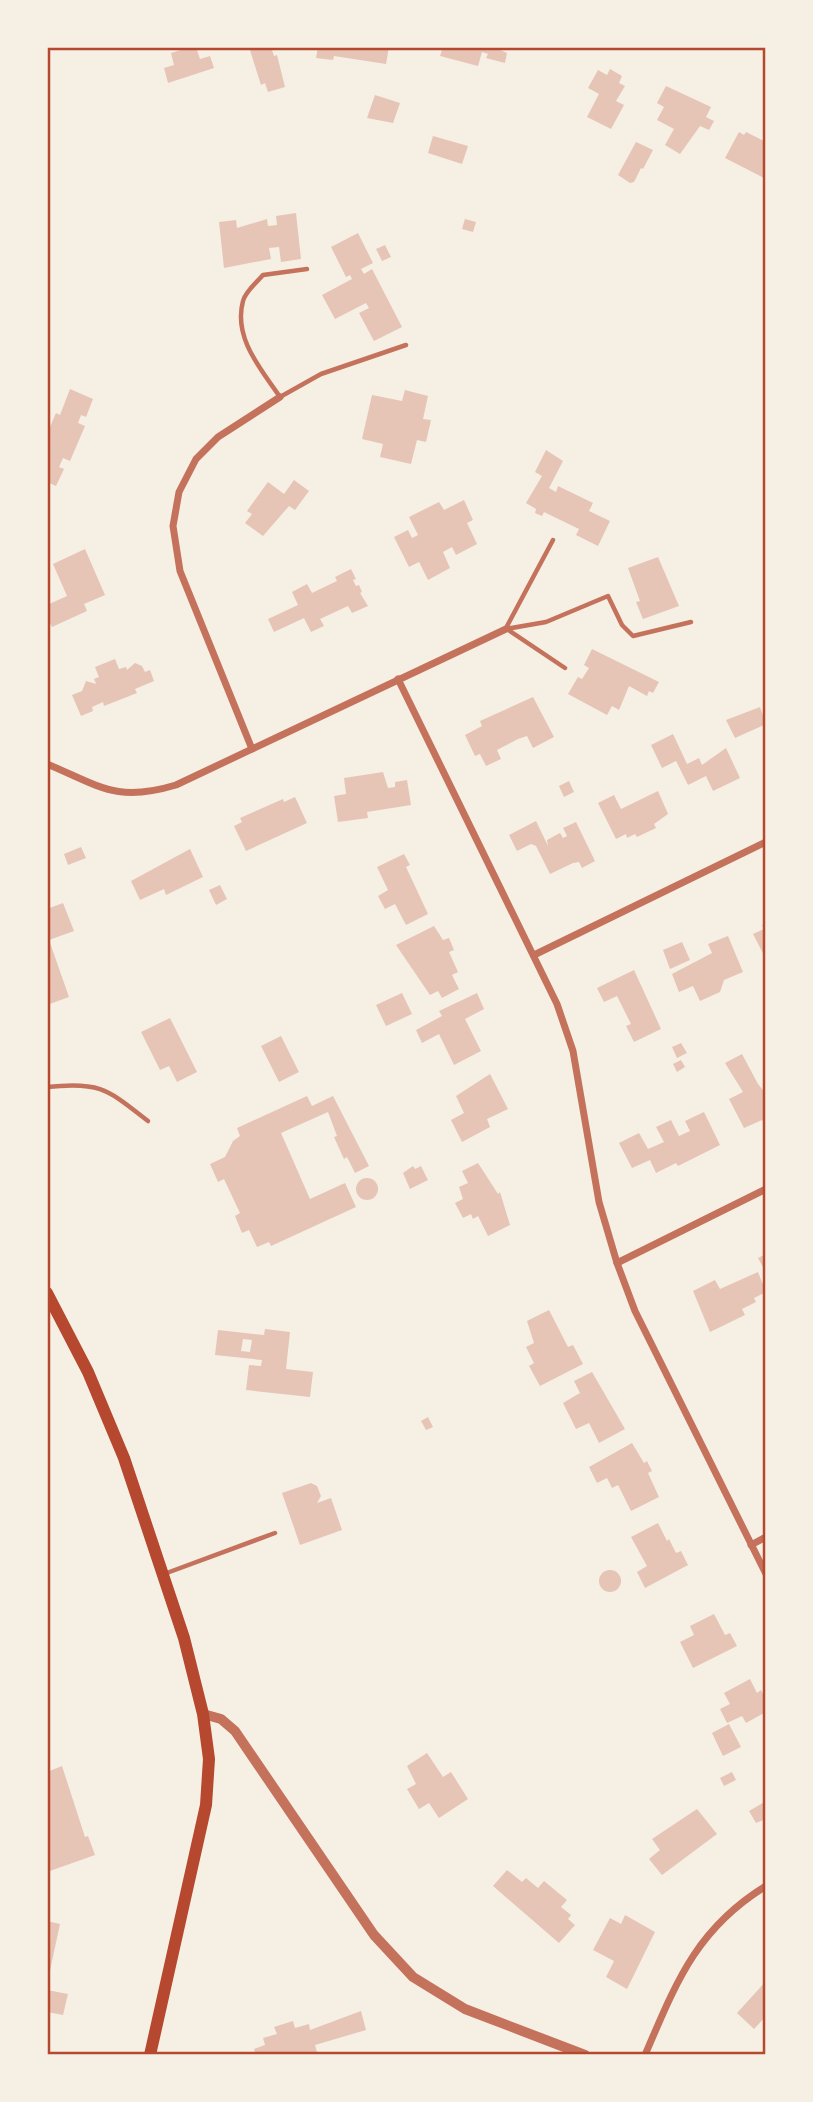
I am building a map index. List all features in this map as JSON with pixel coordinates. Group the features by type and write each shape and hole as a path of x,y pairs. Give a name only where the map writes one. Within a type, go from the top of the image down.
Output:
{"main road":[{"path":"47,1293 88,1372 114,1433 163,1575 204,1714 209,1759 206,1805 150,2055"}],"street":[{"path":"252,749 180,571 173,526 179,492 196,459 218,437 280,397"},
{"path":"47,764 94,787 136,794 176,785 506,629"},
{"path":"398,679 557,1004 573,1051 599,1202 617,1263 635,1311 766,1574"},
{"path":"534,955 766,842"},
{"path":"617,1263 766,1189"},
{"path":"751,1545 766,1537"},
{"path":"204,1714 221,1719 235,1731 374,1935 413,1977 466,2009 585,2055"},
{"path":"645,2055 680,1973 698,1945 741,1902 766,1886"}],"lane":[{"path":"307,269 263,275 243,299 242,324 248,350 280,397 321,374 406,345"},
{"path":"506,629 553,540"},
{"path":"506,629 546,622 608,596 622,625 634,636 691,622"},
{"path":"506,629 565,668"},
{"path":"47,1087 79,1083 107,1089 148,1121"},
{"path":"163,1575 275,1533"}],"building":[{"path":"196,47 200,59 210,56 214,68 168,83 164,68 174,65 171,53"},
{"path":"249,47 271,47 274,56 277,55 285,87 268,92 265,83 261,85"},
{"path":"318,47 389,47 386,64 334,56 333,60 316,58"},
{"path":"443,47 494,47 507,53 505,63 486,58 488,54 482,52 478,66 440,56"},
{"path":"610,69 622,76 619,83 625,86 616,101 624,105 611,129 587,117 599,94 588,88 598,70 607,75"},
{"path":"666,86 711,107 706,117 714,121 709,130 700,126 680,154 665,145 674,129 657,120 664,107 657,103"},
{"path":"375,95 400,103 393,123 367,118"},
{"path":"739,132 744,135 746,132 766,142 766,179 725,158"},
{"path":"433,136 468,146 462,164 428,153"},
{"path":"636,142 653,150 634,182 630,183 618,175"},
{"path":"296,213 301,259 281,262 279,247 269,248 271,259 224,268 219,222 236,220 237,228 267,219 268,226 277,225 276,216"},
{"path":"465,219 476,222 473,232 462,229"},
{"path":"358,233 373,263 361,269 364,274 372,269 402,327 374,341 359,313 369,308 366,303 335,319 322,295 352,279 350,275 346,277 331,247"},
{"path":"385,245 391,257 382,261 376,249"},
{"path":"70,389 93,399 86,417 81,415 78,423 85,426 70,461 63,458 59,467 64,469 56,486 47,482 47,434 56,413 60,415"},
{"path":"405,390 428,396 423,419 431,420 426,442 417,440 411,464 380,457 383,444 362,439 372,395 402,401"},
{"path":"546,450 563,461 549,488 556,492 558,486 593,503 589,511 610,521 598,546 576,535 579,529 544,512 542,516 535,513 536,509 526,503 542,476 535,472"},
{"path":"294,480 309,491 295,510 289,506 263,536 245,523 252,514 247,511 268,482 284,494"},
{"path":"464,500 473,520 467,523 477,544 456,555 452,547 443,552 450,568 428,580 419,562 409,567 394,537 408,530 412,538 418,535 409,517 439,502 444,510"},
{"path":"85,549 105,595 84,604 87,611 52,627 47,617 47,605 67,596 53,564"},
{"path":"658,557 679,606 643,619 636,602 640,601 628,568"},
{"path":"351,569 356,579 353,580 356,586 359,585 362,592 360,593 368,606 352,613 348,606 320,619 324,626 311,632 304,618 274,632 268,619 298,605 292,592 307,584 312,593 337,581 335,577"},
{"path":"592,649 659,682 653,693 649,691 647,696 629,686 619,710 612,706 607,715 568,694 578,677 582,679 589,668 584,665"},
{"path":"115,659 119,669 126,667 127,670 135,663 142,666 145,672 150,670 154,681 135,689 137,693 104,706 103,702 92,707 93,711 81,716 72,695 82,691 86,681 96,684 94,679 99,677 95,667"},
{"path":"533,697 554,737 533,748 527,736 518,739 497,750 501,759 486,766 480,754 475,756 465,735 482,726 480,721"},
{"path":"760,707 766,724 735,738 726,720"},
{"path":"673,734 687,764 699,758 702,765 726,748 740,778 713,791 706,776 688,785 676,761 662,768 651,745"},
{"path":"383,772 388,788 395,787 395,782 407,780 411,805 367,812 368,818 338,822 334,796 346,794 344,778"},
{"path":"569,781 574,792 564,797 559,786"},
{"path":"658,791 668,814 654,824 656,828 637,837 635,834 627,838 626,834 616,839 598,803 614,795 621,809"},
{"path":"295,797 307,823 246,851 234,826 242,822 240,818 283,799 284,802"},
{"path":"536,821 548,846 547,840 560,833 563,838 567,836 563,828 576,822 595,861 582,868 579,862 573,863 550,874 536,846 531,844 517,851 509,835"},
{"path":"81,847 86,858 68,865 64,854"},
{"path":"190,849 203,877 166,895 164,889 140,900 131,881"},
{"path":"404,854 410,865 406,867 428,914 406,925 395,904 385,909 378,896 388,890 377,867"},
{"path":"220,885 227,899 216,905 209,890"},
{"path":"63,903 74,931 49,940 69,997 47,1005 47,909"},
{"path":"766,923 766,959 753,934 764,929 762,925"},
{"path":"434,926 443,940 449,938 454,950 449,952 458,972 452,975 459,989 442,998 438,991 430,995 396,945"},
{"path":"728,936 743,972 724,980 720,992 700,1001 693,986 679,992 672,974 712,953 708,944"},
{"path":"682,942 690,960 670,969 663,950"},
{"path":"634,970 661,1029 634,1042 626,1026 631,1024 617,996 604,1002 597,988"},
{"path":"402,993 412,1014 386,1026 376,1005"},
{"path":"477,993 484,1009 465,1019 481,1051 454,1065 439,1034 422,1043 416,1030 442,1016 439,1011"},
{"path":"170,1018 197,1072 177,1082 169,1066 160,1070 141,1032"},
{"path":"281,1036 299,1072 279,1082 261,1046"},
{"path":"681,1043 687,1053 677,1058 672,1047"},
{"path":"742,1054 758,1084 763,1090 766,1089 766,1127 762,1120 744,1128 729,1099 743,1092 725,1063"},
{"path":"681,1060 685,1067 677,1072 673,1064"},
{"path":"490,1074 508,1109 487,1119 490,1127 462,1142 451,1120 464,1113 456,1096"},
{"path":"307,1096 312,1106 333,1096 369,1166 355,1173 347,1157 344,1159 334,1137 337,1136 328,1112 281,1133 310,1199 345,1183 356,1207 271,1246 269,1242 257,1247 249,1230 242,1233 235,1216 240,1213 224,1179 218,1182 210,1164 225,1157 233,1141 240,1136 237,1128"},
{"path":"704,1112 720,1145 678,1166 676,1163 656,1173 650,1160 632,1168 619,1143 639,1133 648,1149 664,1142 656,1127 671,1120 679,1136 690,1131 685,1121"},
{"path":"478,1163 498,1194 500,1192 510,1225 488,1236 478,1216 473,1219 471,1214 463,1218 455,1203 463,1199 459,1187 468,1183 462,1171"},
{"path":"413,1166 415,1169 421,1166 428,1180 410,1189 403,1173"},
{"path":"367,1178 375,1181 378,1189 375,1197 367,1200 359,1197 356,1189 359,1181"},
{"path":"766,1254 766,1273 758,1258"},
{"path":"758,1272 766,1292 754,1298 756,1302 742,1309 745,1315 710,1332 693,1291 715,1280 720,1289"},
{"path":"549,1310 568,1347 573,1345 583,1364 540,1386 529,1366 534,1363 526,1347 534,1343 527,1321"},
{"path":"265,1329 290,1332 286,1369 313,1372 310,1397 246,1390 249,1365 261,1366 262,1360 215,1355 218,1330 264,1335","holes":["243,1339 252,1340 250,1352 241,1351"]},
{"path":"592,1372 625,1429 599,1443 589,1423 576,1429 563,1403 580,1393 574,1381"},
{"path":"428,1417 433,1427 426,1430 421,1421"},
{"path":"632,1443 652,1471 648,1473 659,1497 631,1511 618,1485 612,1488 607,1478 597,1483 589,1467"},
{"path":"311,1483 317,1486 321,1496 317,1503 331,1498 342,1530 300,1545 282,1493"},
{"path":"658,1523 667,1541 669,1539 676,1553 681,1551 688,1565 645,1588 637,1572 647,1566 631,1537"},
{"path":"610,1570 620,1577 621,1581 614,1591 610,1592 600,1585 599,1581 606,1571"},
{"path":"714,1614 725,1635 730,1633 737,1646 693,1668 680,1642 694,1635 690,1626"},
{"path":"750,1679 757,1693 761,1690 766,1699 766,1715 764,1713 746,1723 742,1716 727,1723 720,1709 730,1704 724,1693"},
{"path":"729,1724 741,1747 723,1756 712,1733"},
{"path":"427,1753 443,1777 451,1772 468,1799 439,1818 429,1803 419,1809 407,1789 416,1784 407,1766"},
{"path":"62,1766 85,1837 88,1836 95,1855 47,1872 47,1772"},
{"path":"732,1772 736,1780 724,1786 720,1778"},
{"path":"766,1801 766,1819 756,1823 749,1811"},
{"path":"697,1809 717,1834 662,1875 649,1859 660,1850 652,1839"},
{"path":"507,1870 522,1882 526,1878 538,1888 544,1881 567,1900 561,1907 571,1915 568,1919 575,1925 559,1943 493,1886"},
{"path":"625,1915 655,1932 627,1989 606,1977 614,1961 593,1950 610,1918 621,1924"},
{"path":"47,1921 60,1924 49,1975 47,1975"},
{"path":"766,1981 766,2016 754,2029 737,2013"},
{"path":"47,1990 68,1994 63,2015 47,2012"},
{"path":"361,2011 366,2030 315,2045 317,2052 256,2055 254,2049 265,2045 263,2038 277,2034 274,2027 293,2021 295,2028 309,2024 310,2030"}]}
